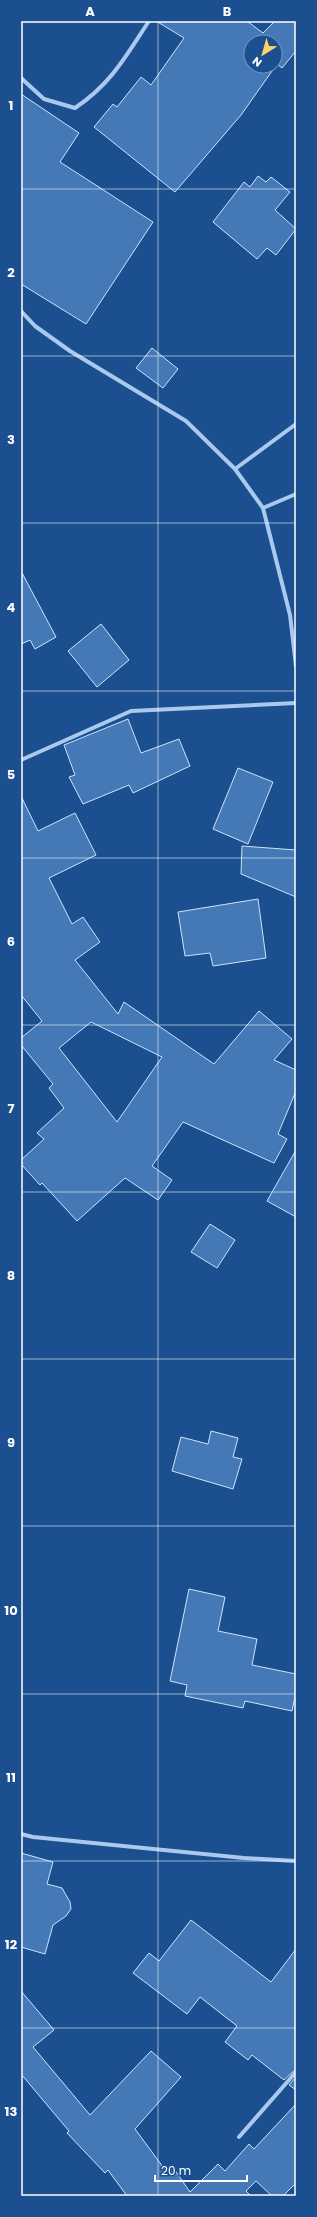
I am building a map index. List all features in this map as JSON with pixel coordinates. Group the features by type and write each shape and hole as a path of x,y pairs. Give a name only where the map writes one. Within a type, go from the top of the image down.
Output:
{"street":[{"path":"21,78 44,99 75,108 95,95 113,75 149,21"},
{"path":"21,311 35,326 70,351 186,422 234,469 263,508 290,615 296,666"},
{"path":"234,469 296,424"},
{"path":"263,508 296,494"},
{"path":"21,760 131,711 296,703"},
{"path":"21,1834 33,1837 228,1856 296,1861"},
{"path":"239,2137 296,2072"}],"building":[{"path":"156,21 247,21 263,33 275,21 296,21 296,51 283,67 283,34 243,34 243,74 270,74 241,115 175,192 94,127 113,104 117,107 141,77 151,85 184,38"},
{"path":"21,94 79,133 60,162 153,222 86,324 21,284"},
{"path":"258,176 266,182 271,177 290,192 275,210 296,229 276,255 267,248 257,259 213,222 244,182 250,187"},
{"path":"152,348 178,369 163,388 136,368"},
{"path":"21,571 56,637 35,649 30,640 21,644"},
{"path":"101,624 129,660 97,687 68,651"},
{"path":"128,719 141,753 179,739 190,766 133,793 129,785 83,804 69,777 75,775 64,745"},
{"path":"238,768 273,782 248,844 213,829"},
{"path":"21,796 38,831 75,813 96,855 49,878 72,924 83,917 100,942 75,960 118,1014 124,1002 214,1064 259,1011 292,1039 274,1060 296,1070 296,1091 278,1134 287,1139 274,1163 183,1122 152,1166 172,1180 158,1200 125,1178 77,1221 42,1183 40,1185 21,1164 21,1160 44,1139 37,1133 64,1108 49,1088 53,1084 21,1045 21,1038 42,1021 21,995","holes":["91,1022 162,1057 117,1122 59,1048"]},
{"path":"242,846 296,850 296,897 241,874"},
{"path":"258,899 266,958 213,966 210,953 185,956 178,912"},
{"path":"296,1150 296,1217 267,1201"},
{"path":"210,1224 235,1240 217,1268 191,1252"},
{"path":"211,1431 238,1438 233,1457 242,1459 233,1489 172,1471 181,1437 208,1444"},
{"path":"189,1589 225,1597 218,1631 257,1639 252,1665 296,1674 296,1692 292,1711 245,1701 243,1708 185,1696 187,1685 170,1681"},
{"path":"21,1853 53,1862 47,1884 62,1888 70,1902 71,1909 66,1916 53,1925 45,1954 21,1947"},
{"path":"191,1920 271,1982 296,1949 296,2069 284,2080 252,2055 248,2060 225,2042 237,2026 200,1997 187,2014 133,1973 149,1953 159,1961"},
{"path":"21,1991 54,2030 33,2047 90,2115 151,2051 181,2077 135,2129 166,2171 172,2166 190,2192 218,2164 225,2171 249,2144 254,2149 296,2104 296,2183 283,2196 272,2196 256,2181 246,2191 251,2196 127,2196 108,2170 105,2173 67,2133 69,2131 21,2074"},
{"path":"296,2077 296,2090 289,2085"}]}
